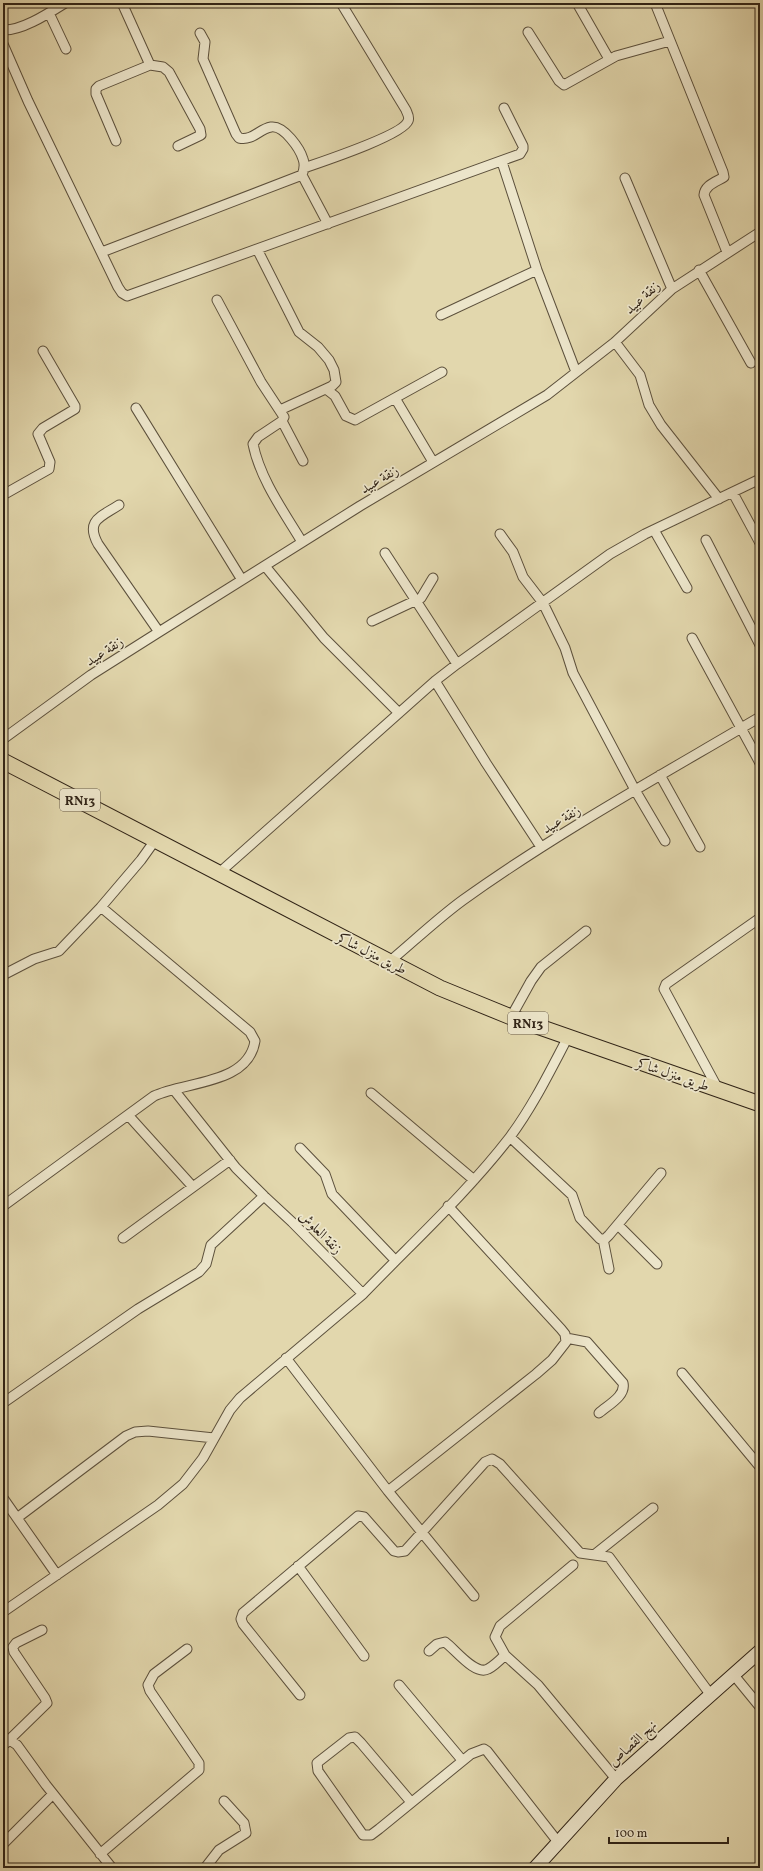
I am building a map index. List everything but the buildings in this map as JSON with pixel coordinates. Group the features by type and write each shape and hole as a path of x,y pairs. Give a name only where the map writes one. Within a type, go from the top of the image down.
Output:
{"main road":[{"name":"طريق منزل شاكر","path":"3,761 156,839 440,988 511,1017 760,1104"}],"street":[{"path":"3,30 20,27 49,13 65,3"},
{"path":"122,3 150,65"},
{"path":"102,252 350,152 404,127 408,122 409,117 406,110 341,3"},
{"path":"577,3 608,59"},
{"path":"655,3 723,172 724,177 704,190 704,195 727,252"},
{"path":"49,13 66,50"},
{"path":"528,32 559,81 564,85 608,59 670,41"},
{"path":"200,33 205,42 203,59 239,138 249,138 271,127 281,130 288,135 304,159 303,171 328,224"},
{"path":"3,44 28,101 122,293 127,296 502,162 520,154 523,149 504,108"},
{"path":"116,141 96,94 96,89 99,86 150,65 163,67 169,72 202,133 198,137 178,146"},
{"path":"502,162 537,270 576,372"},
{"path":"625,178 672,289"},
{"name":"زنقة عبيد","path":"3,739 86,679 159,632 302,542 547,394 615,342 672,289 699,270 760,232"},
{"path":"257,249 299,332 318,347 329,360 334,370 336,382 326,389 280,410"},
{"path":"441,315 537,270"},
{"path":"699,270 751,363"},
{"path":"217,300 261,382 284,417 282,421 303,461"},
{"path":"615,342 640,375 649,405 661,425 719,500"},
{"path":"3,495 49,469 50,462 38,434 43,428 75,409 75,406 43,350"},
{"path":"326,389 335,396 346,416 355,420 442,372"},
{"path":"395,398 433,462"},
{"path":"136,408 242,580"},
{"path":"282,421 258,437 253,444 270,489 302,542"},
{"path":"219,873 435,681 457,664 610,554 654,530 760,479"},
{"path":"733,493 760,543"},
{"path":"119,505 96,521 92,528 93,532 98,544 159,632"},
{"path":"654,530 687,588"},
{"path":"500,534 513,552 523,577 542,603 565,648 573,673 634,790 666,841"},
{"path":"706,540 760,645"},
{"path":"385,553 457,664"},
{"path":"265,566 324,638 399,713"},
{"path":"372,622 416,602 423,595 428,584 433,578"},
{"path":"692,638 760,763"},
{"path":"435,681 486,763 542,847"},
{"name":"زنقة عبيد","path":"389,962 463,900 542,847 634,790 760,717"},
{"path":"660,775 700,847"},
{"path":"3,975 34,959 57,953 101,906 156,839"},
{"path":"3,1206 154,1096 164,1091 202,1083 225,1075 234,1070 248,1058 253,1049 255,1040 250,1032 101,906"},
{"path":"718,1089 664,989 666,984 760,918"},
{"path":"511,1017 530,981 541,967 586,931"},
{"path":"3,1612 158,1505 183,1484 203,1458 235,1403 363,1294 474,1180 510,1137 534,1101 568,1037"},
{"name":"زنقة العلوش","path":"174,1090 230,1160 264,1196 292,1222 363,1294"},
{"path":"371,1093 474,1180"},
{"path":"128,1115 193,1187"},
{"path":"510,1137 572,1195 580,1218 598,1238 602,1239 609,1236 661,1173"},
{"path":"300,1148 324,1174 332,1194 395,1260"},
{"path":"123,1238 230,1160"},
{"path":"3,1403 138,1309 199,1272 206,1264 211,1245 264,1196"},
{"path":"388,1491 547,1365 565,1346 566,1338 563,1332 448,1206"},
{"path":"618,1225 657,1264"},
{"path":"602,1239 609,1270"},
{"path":"566,1338 587,1342 624,1387 619,1396 599,1413"},
{"path":"286,1358 421,1533 474,1596"},
{"path":"682,1373 760,1467"},
{"path":"17,1518 126,1436 135,1432 148,1431 214,1438"},
{"path":"300,1695 243,1624 241,1619 243,1613 358,1516 364,1517 394,1551 405,1551 484,1462 492,1459 500,1464 577,1550 584,1555 609,1557 710,1694"},
{"path":"3,1498 57,1575"},
{"path":"594,1556 653,1508"},
{"path":"573,1565 500,1626 495,1637 505,1655 538,1685 616,1779"},
{"path":"298,1566 364,1656"},
{"path":"5,1743 47,1703 14,1652 13,1647 22,1639 42,1630"},
{"path":"429,1651 437,1644 445,1642 474,1668 481,1670 488,1669 505,1655"},
{"path":"100,1854 198,1770 199,1763 148,1685 154,1674 187,1649"},
{"name":"نهج القصاص","path":"535,1868 616,1779 760,1651"},
{"path":"733,1674 760,1707"},
{"path":"399,1685 462,1760"},
{"path":"411,1802 355,1737 349,1738 317,1763 318,1771 363,1835 371,1835 462,1760 476,1751 484,1749 558,1842"},
{"path":"5,1743 14,1742 18,1745 53,1794 112,1868"},
{"path":"3,1844 53,1794"},
{"path":"205,1868 219,1850 246,1833 244,1824 224,1801"}]}
